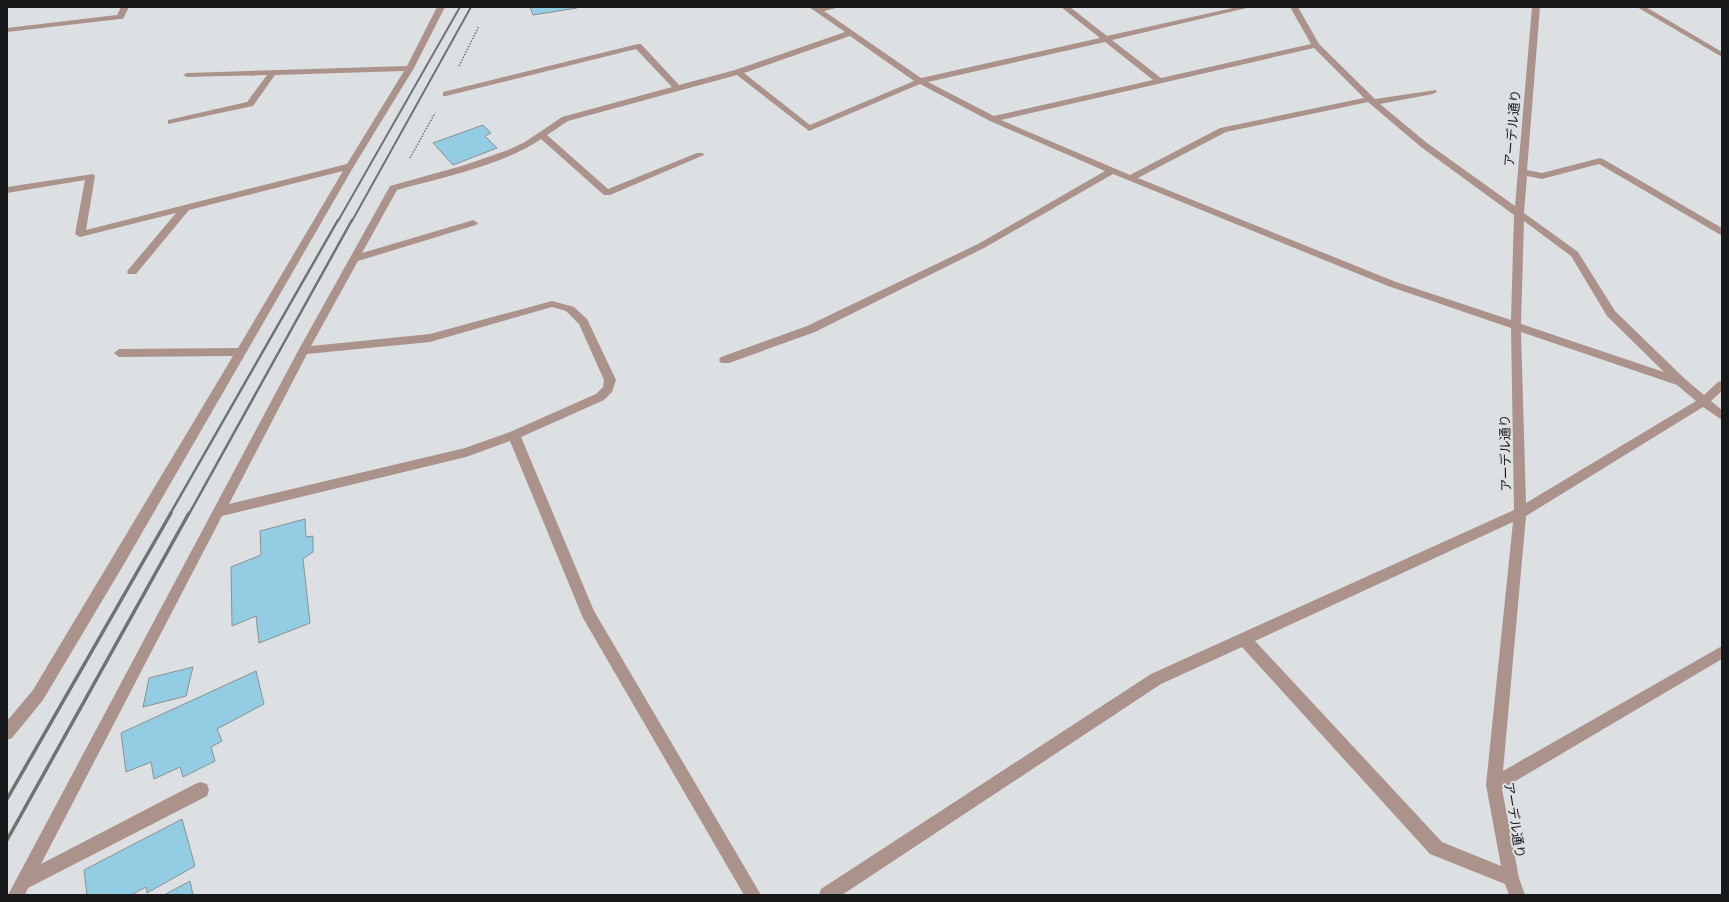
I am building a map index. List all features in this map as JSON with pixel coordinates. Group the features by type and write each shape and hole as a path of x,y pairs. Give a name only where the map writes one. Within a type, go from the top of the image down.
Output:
{"street":[{"path":"7,30 120,17 125,7"},
{"path":"7,733 38,695 350,166 410,68 441,7"},
{"path":"815,9 836,7"},
{"path":"1065,7 1160,81"},
{"path":"738,72 809,128 920,81 1105,38 1248,7"},
{"path":"1294,7 1316,45 1373,101 1424,145 1575,254 1610,313 1681,382 1722,416"},
{"name":"アーデル通り","path":"1517,895 1511,878 1494,785 1520,513 1516,326 1519,214 1536,7"},
{"path":"1642,7 1722,55"},
{"path":"815,9 920,81 993,119 1112,172 1132,178 1392,284 1681,382"},
{"path":"20,888 303,351 393,188 468,167 511,152 565,119 738,72 850,33"},
{"path":"993,119 1316,45"},
{"path":"446,94 638,46 678,89"},
{"path":"187,76 410,68"},
{"path":"171,122 250,104 272,73"},
{"path":"1132,178 1223,130 1373,101 1433,92"},
{"path":"541,135 608,193 700,155"},
{"path":"1522,172 1542,176 1600,161 1722,232"},
{"path":"7,190 90,176 80,234 350,166"},
{"path":"725,360 818,326 981,246 1112,172"},
{"path":"132,272 185,208"},
{"path":"353,259 472,223"},
{"path":"218,512 466,452 514,435 600,397 608,389 610,380 583,322 570,309 552,304 430,338 303,351"},
{"path":"119,354 241,352"},
{"path":"827,895 1156,679 1245,640 1520,513 1704,401 1722,385"},
{"path":"514,435 588,614 753,895"},
{"path":"1245,640 1436,848 1511,878"},
{"path":"1494,785 1720,656"},
{"path":"20,888 201,790"}],"building":[{"path":"530,7 576,7 577,8 533,15"},
{"path":"483,125 491,133 485,136 497,148 453,165 433,143"},
{"path":"305,519 306,537 313,536 313,552 303,559 310,623 259,643 256,616 232,626 231,567 261,555 260,531"},
{"path":"193,667 186,696 143,707 149,678"},
{"path":"256,671 264,704 217,729 222,741 211,747 215,761 183,777 180,767 154,779 151,762 126,772 121,733"},
{"path":"182,819 195,866 147,893 146,887 131,895 87,895 84,870"},
{"path":"190,881 193,895 164,895"}],"railway":[{"path":"338,221 460,7"},
{"path":"352,221 471,7"},
{"path":"170,514 338,220"},
{"path":"189,514 352,220"},
{"path":"7,799 171,513"},
{"path":"7,840 189,513"}]}
